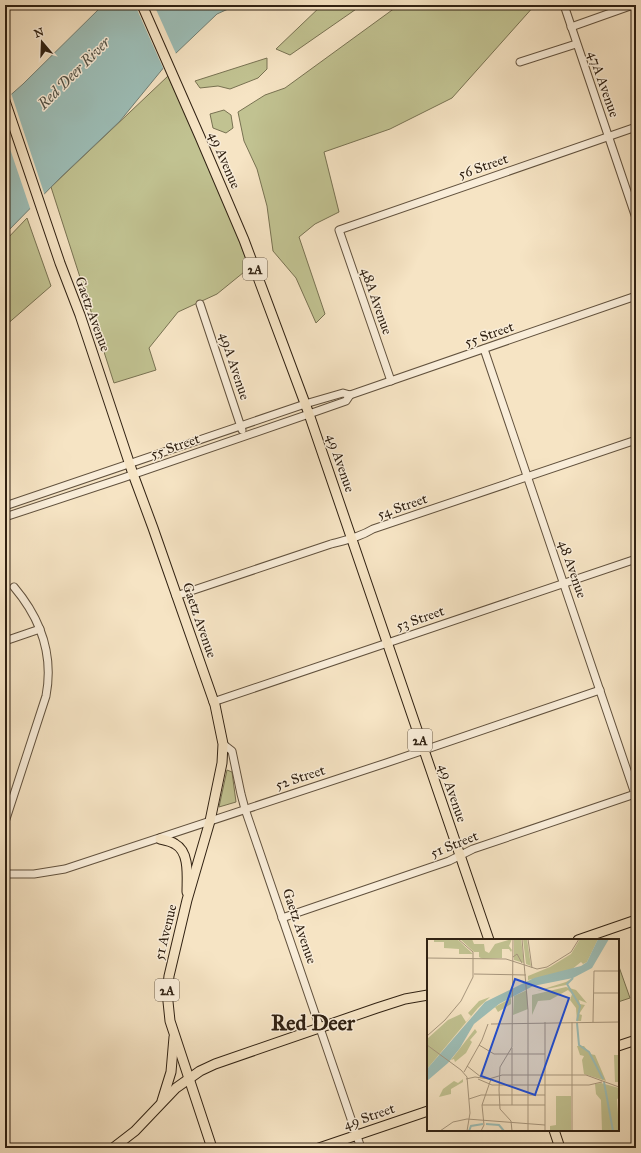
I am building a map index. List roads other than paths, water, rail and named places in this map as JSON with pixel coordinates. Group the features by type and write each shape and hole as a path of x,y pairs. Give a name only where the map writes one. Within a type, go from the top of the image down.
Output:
{"main road":[{"name":"49 Avenue","path":"142,5 244,240 309,414 489,939"},
{"name":"Gaetz Avenue","path":"5,101 213,702 220,726 223,744"},
{"name":"51 Avenue","path":"212,1148 190,1078 174,1034 169,1013 168,985 187,900 210,821 222,764 223,744"},
{"path":"160,839 176,844 185,855 187,900"},
{"path":"581,939 636,920"},
{"path":"114,1148 135,1131 176,1088 215,1064 396,1002 427,995"},
{"path":"160,1104 171,1072 174,1034"},
{"path":"619,1046 636,1040"},
{"name":"49 Street","path":"318,1148 427,1111"},
{"path":"554,1131 560,1148"}],"street":[{"name":"47A Avenue","path":"564,5 636,218"},
{"path":"571,27 633,5"},
{"path":"520,62 576,44"},
{"name":"56 Street","path":"339,230 636,127"},
{"name":"48A Avenue","path":"339,230 391,381"},
{"name":"55 Street","path":"5,506 305,404 343,393 350,395 636,296"},
{"name":"49A Avenue","path":"200,304 244,436"},
{"name":"48 Avenue","path":"484,349 636,795"},
{"name":"55 Street","path":"5,517 346,401 350,395"},
{"name":"54 Street","path":"176,596 331,544 352,539 373,529 636,440"},
{"name":"53 Street","path":"213,702 636,559"},
{"path":"5,822 46,696 49,668 47,648 40,629 27,603 14,587"},
{"path":"5,641 40,629"},
{"name":"52 Street","path":"5,874 34,874 56,871 160,839 600,690"},
{"name":"Gaetz Avenue","path":"223,744 232,751 240,794 361,1148"},
{"name":"51 Street","path":"282,918 449,862 473,849 636,795"}],"water":[{"name":"Red Deer River","path":"103,5 237,5 217,14 174,55 120,121 61,177 5,234 5,100"}],"district":[{"name":"Red Deer","path":"313,1022"}]}
